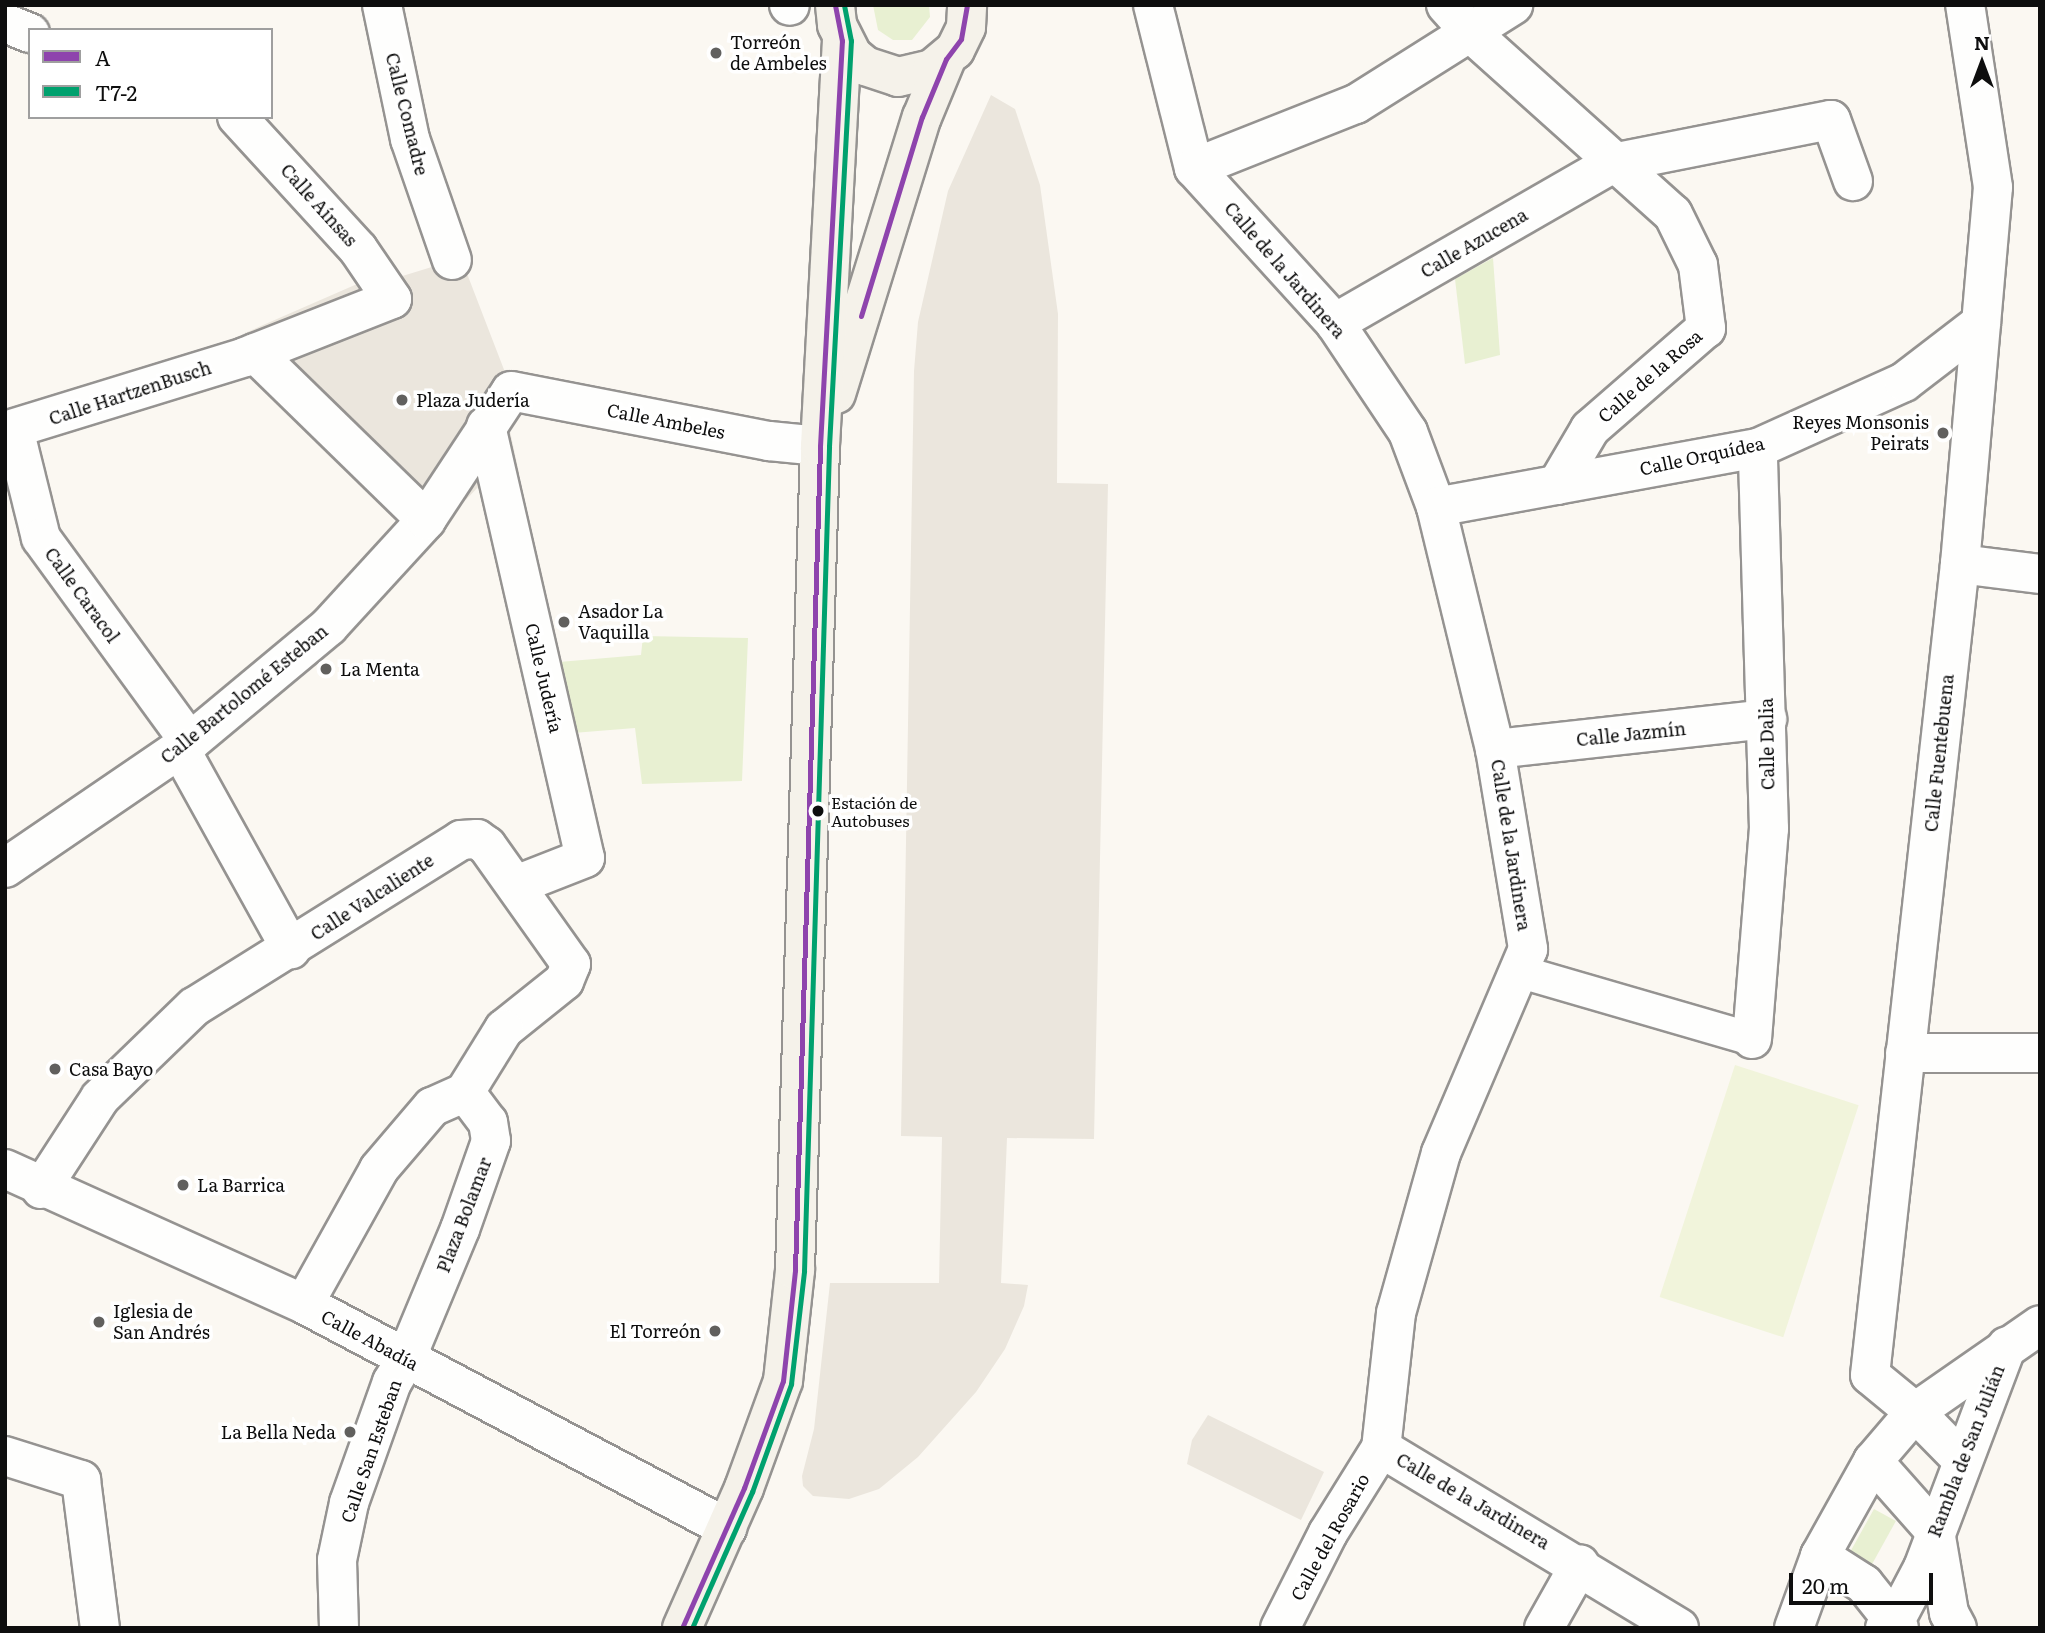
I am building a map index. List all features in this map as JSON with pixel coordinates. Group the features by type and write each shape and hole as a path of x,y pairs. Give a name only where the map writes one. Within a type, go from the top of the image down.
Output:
{"main road":[{"path":"820,446 922,117 946,59 961,39 967,5"},
{"path":"839,23 865,66 898,77 932,69 946,59"},
{"path":"682,1628 727,1528 783,1381 795,1270 820,446 839,23"}],"street":[{"name":"Calle Comadre","path":"382,5 410,139 452,260"},
{"name":"Calle de la Jardinera","path":"1153,5 1194,168 1335,323 1408,432 1436,507 1495,749 1528,950 1441,1153 1396,1314 1381,1448 1580,1564 1679,1628"},
{"name":"Calle de la Rosa","path":"1446,5 1471,33 1673,214 1698,265 1706,328 1590,429 1557,485"},
{"path":"1194,168 1356,104 1513,5"},
{"name":"Calle Fuentebuena","path":"1962,1460 1915,1412 1870,1375 1960,564 1993,187 1965,5"},
{"path":"5,23 28,32"},
{"name":"Calle Aínsas","path":"239,119 358,250 392,299"},
{"path":"1613,163 1831,120 1853,181"},
{"name":"Calle Azucena","path":"1335,323 1613,163"},
{"name":"Calle HartzenBusch","path":"10,430 255,353 392,299"},
{"name":"Calle Orquídea","path":"1436,507 1758,448 1903,382 1981,323"},
{"path":"255,353 426,520"},
{"name":"Calle Ambeles","path":"512,391 769,442 820,446"},
{"name":"Calle Bartolomé Esteban","path":"5,867 185,746 329,626 426,520 486,426 512,391"},
{"name":"Calle Judería","path":"486,426 585,858 516,886"},
{"name":"Calle Caracol","path":"10,430 41,538 185,746 290,949"},
{"name":"Calle Dalia","path":"1752,1039 1769,829 1758,448"},
{"path":"1960,564 2040,573"},
{"name":"Calle Jazmín","path":"1495,749 1767,719"},
{"name":"Calle Valcaliente","path":"41,1189 100,1098 194,1007 461,840 477,839 487,846 571,964 569,975 503,1030 465,1092"},
{"path":"1518,971 1752,1039"},
{"path":"1905,1054 2040,1054"},
{"path":"304,1304 379,1170 432,1107 465,1092"},
{"name":"Plaza Bolamar","path":"406,1359 491,1142 488,1122 465,1092"},
{"name":"Calle Abadía","path":"5,1169 41,1189 304,1304 727,1528"},
{"name":"Rambla de San Julián","path":"1794,1628 1820,1556 1873,1461 1915,1412 2040,1325"},
{"name":"Rambla de San Julián","path":"1893,1626 1923,1568 2007,1346"},
{"name":"Calle San Esteban","path":"338,1628 337,1560 349,1503 391,1382 406,1359"},
{"name":"Calle del Rosario","path":"1279,1628 1328,1534 1381,1448"},
{"path":"5,1456 80,1480 100,1628"},
{"path":"1873,1461 1935,1531 1951,1621 1957,1628"},
{"path":"1820,1556 1864,1584 1893,1626"},
{"path":"1544,1628 1580,1564"}],"green space":[{"path":"873,5 929,5 930,17 912,40 893,40 878,30"},
{"path":"1493,258 1500,355 1465,364 1455,279"},
{"path":"643,636 748,638 742,781 642,784 635,728 573,733 559,662 641,655"},
{"path":"1735,1065 1859,1105 1783,1337 1660,1297"},
{"path":"1874,1509 1896,1521 1869,1569 1847,1557"}],"shaded area":[{"path":"991,95 1015,109 1040,185 1058,314 1057,483 1108,484 1094,1139 1007,1138 1001,1283 1028,1285 1024,1306 1005,1349 976,1392 918,1457 879,1489 849,1499 813,1496 803,1486 802,1476 814,1429 830,1283 939,1283 942,1137 901,1136 914,371 918,322 948,191"},
{"name":"Plaza Judería","path":"461,258 518,406 507,417 519,473 483,482 431,536 249,350 245,333 364,281 396,278"},
{"path":"1208,1415 1324,1472 1301,1520 1187,1464 1192,1440"}],"transit line":[{"name":"A","path":"682,1628 744,1488 783,1381 795,1270 820,446 842,41 835,5"},
{"name":"T7-2","path":"692,1628 752,1492 791,1384 804,1271 829,446 851,41 844,5"},
{"name":"A","path":"861,316 922,117 946,59 961,39 967,5"}],"place":[{"name":"Torreón de Ambeles","path":"716,53"},
{"name":"Plaza Judería","path":"402,400"},
{"name":"Reyes Monsonis Peirats","path":"1943,433"},
{"name":"Asador La Vaquilla","path":"564,622"},
{"name":"La Menta","path":"326,669"},
{"name":"Estación de Autobuses","path":"818,811"},
{"name":"Casa Bayo","path":"55,1069"},
{"name":"La Barrica","path":"183,1185"},
{"name":"Iglesia de San Andrés","path":"99,1322"},
{"name":"El Torreón","path":"715,1331"},
{"name":"La Bella Neda","path":"350,1432"}]}
